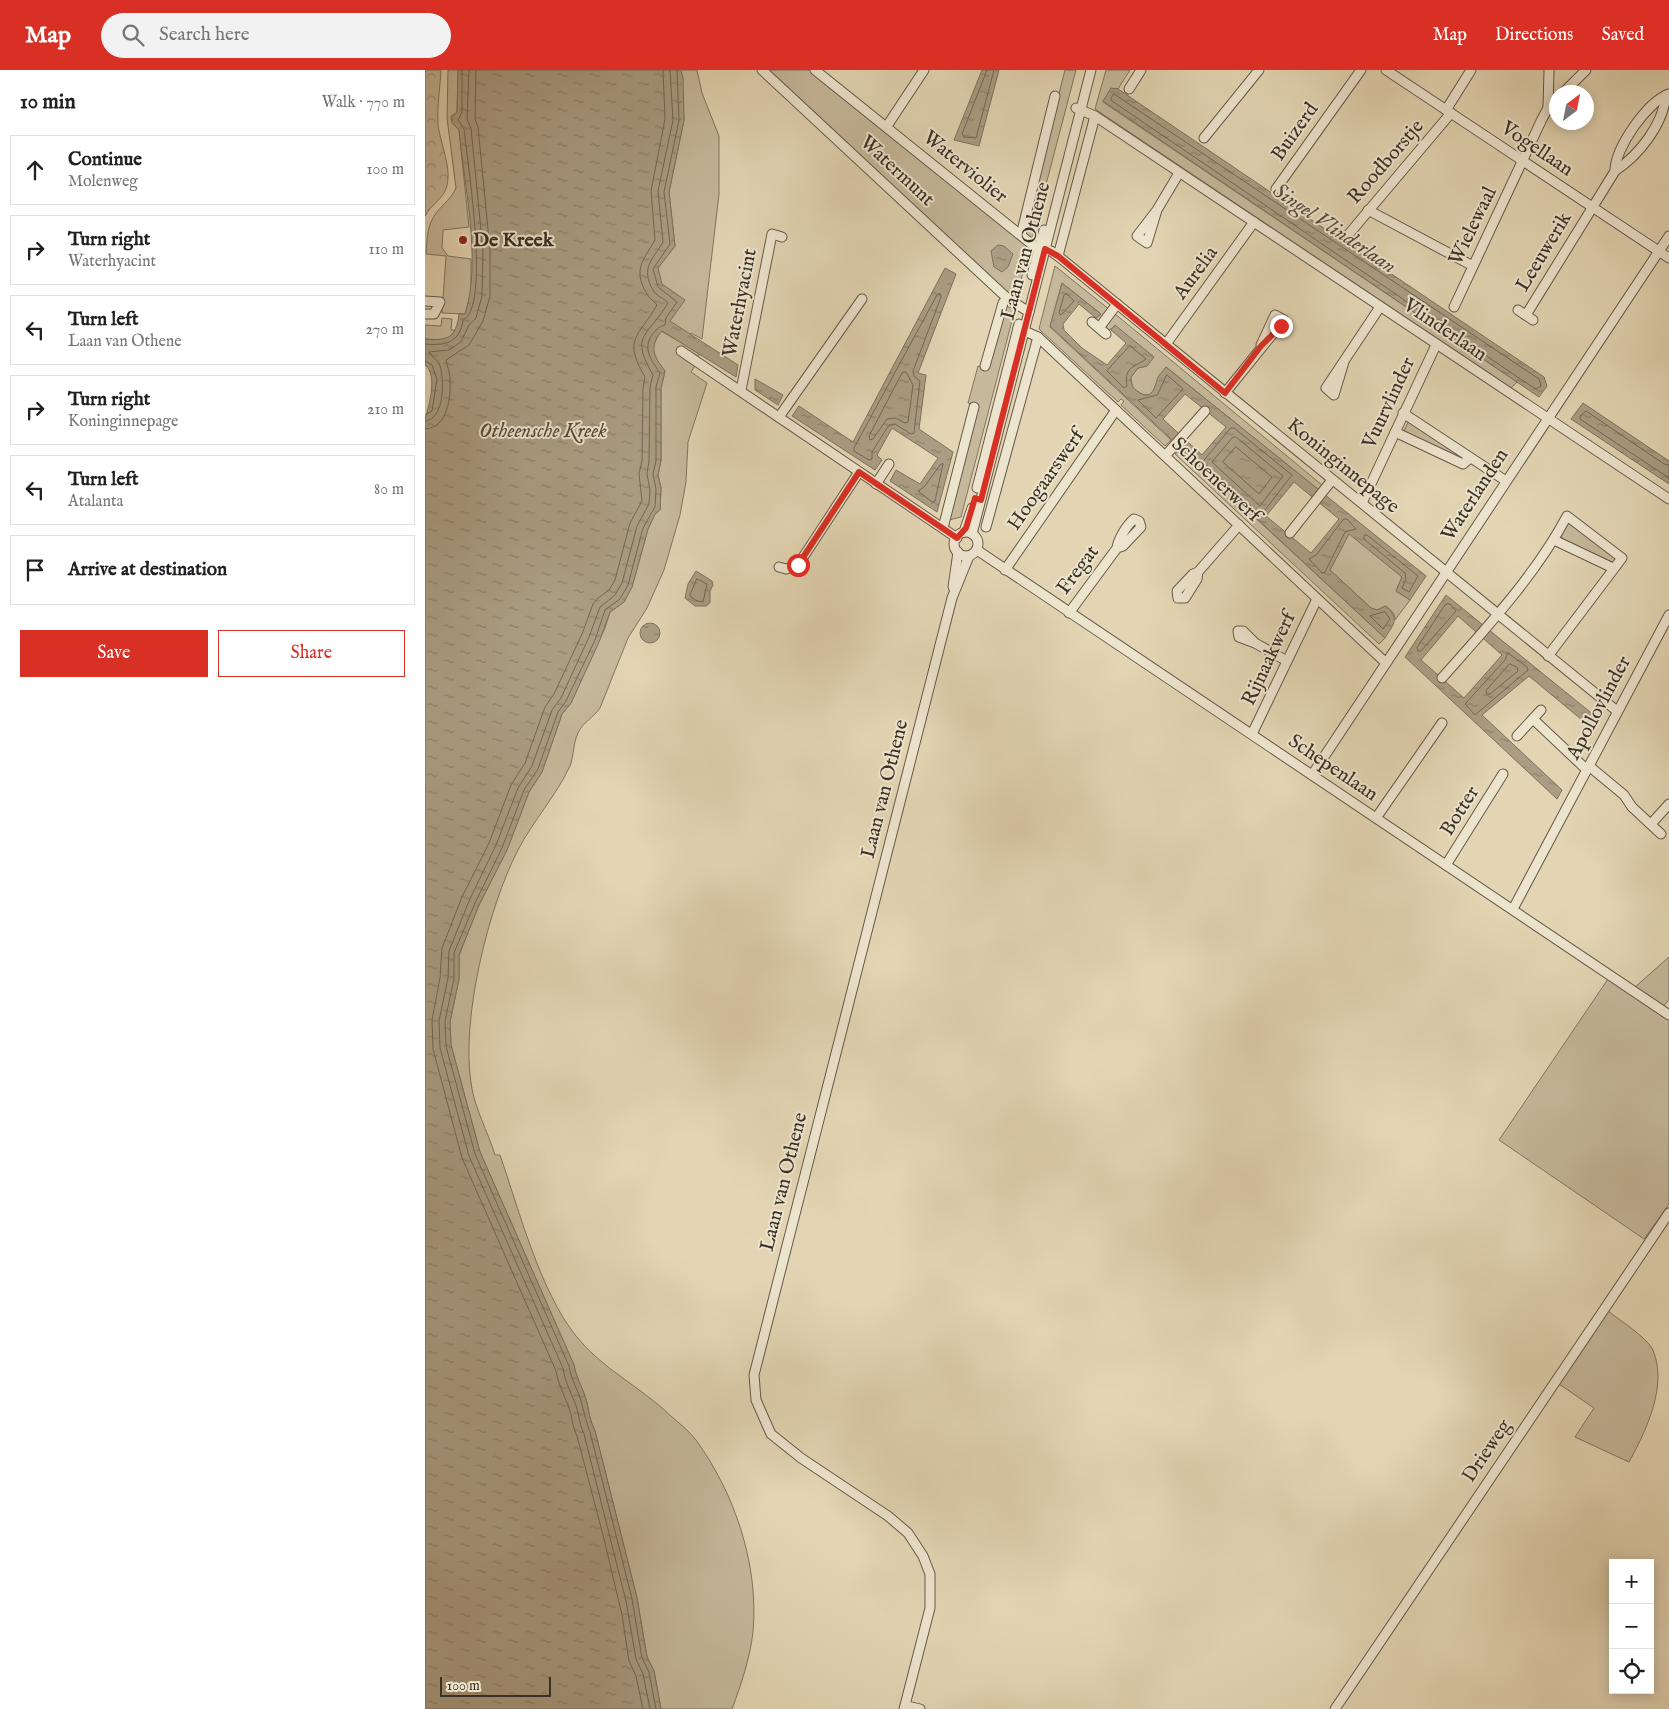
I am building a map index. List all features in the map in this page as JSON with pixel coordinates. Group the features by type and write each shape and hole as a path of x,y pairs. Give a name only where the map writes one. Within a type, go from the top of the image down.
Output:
{"street":[{"name":"Watermunt","path":"762,70 1007,298 1026,311"},
{"name":"Waterviolier","path":"815,70 1021,235 1042,248"},
{"path":"887,126 924,70"},
{"name":"Laan van Othene","path":"1079,108 1086,70"},
{"name":"Laan van Othene","path":"906,1708 930,1608 930,1574 923,1556 908,1534 888,1516 801,1458 771,1434 756,1400 754,1375 952,598 958,552 955,545 964,534 978,499 1042,248 1091,70"},
{"path":"1129,89 1141,70"},
{"path":"1204,138 1259,70"},
{"name":"Buizerd","path":"1276,189 1361,70"},
{"name":"Vogellaan","path":"1386,70 1669,258"},
{"name":"Roodborstje","path":"1348,235 1449,111 1470,70"},
{"path":"1548,108 1549,70"},
{"path":"1571,85 1586,70"},
{"path":"1615,171 1631,160 1641,148 1659,120 1667,95"},
{"path":"1615,171 1619,152 1634,128 1652,104 1667,95"},
{"name":"Waterviolier","path":"1021,235 1055,96"},
{"name":"Vlinderlaan","path":"1079,108 1095,116 1669,499"},
{"name":"Wielewaal","path":"1454,307 1548,108"},
{"name":"Laan van Othene","path":"1058,256 1095,116"},
{"name":"Leeuwerik","path":"1526,315 1591,206 1615,171"},
{"path":"1157,210 1179,173"},
{"path":"1368,210 1473,266"},
{"name":"Aurelia","path":"1166,344 1254,222"},
{"name":"Waterhyacint","path":"741,390 772,234 783,237"},
{"name":"Waterlanden","path":"1312,774 1669,236"},
{"name":"Koninginnepage","path":"1042,248 1058,256 1617,711"},
{"path":"985,366 1003,303 1007,298"},
{"path":"779,417 862,299"},
{"path":"425,301 440,302 435,314 425,314"},
{"path":"1099,328 1117,304"},
{"path":"1344,362 1380,307"},
{"name":"Schoenerwerf","path":"1021,329 1038,337 1386,663"},
{"name":"Laan van Othene","path":"986,527 1038,337"},
{"name":"Vuurvlinder","path":"1362,503 1436,345"},
{"path":"1225,393 1261,346"},
{"name":"Waterhyacint","path":"681,352 741,390 943,528 964,534"},
{"path":"943,528 974,407"},
{"name":"Hoogaarswerf","path":"1005,570 1116,410"},
{"path":"1165,456 1205,411"},
{"path":"1403,413 1506,481"},
{"path":"1395,432 1463,464 1470,458"},
{"path":"876,484 889,464"},
{"path":"779,567 786,569 798,565 859,472"},
{"path":"1290,533 1332,480"},
{"path":"978,499 993,503"},
{"path":"1442,678 1499,615 1554,540 1567,516 1621,558 1548,656"},
{"path":"1199,572 1239,525"},
{"path":"964,534 977,541 973,553"},
{"path":"1554,540 1613,568"},
{"name":"Fregat","path":"1069,613 1117,548"},
{"name":"Schepenlaan","path":"958,552 973,553 1005,570 1669,1014"},
{"name":"Laan van Othene","path":"952,598 973,553"},
{"name":"Rijnaakwerf","path":"1252,734 1317,599"},
{"name":"Apollovlinder","path":"1513,910 1669,615"},
{"path":"1255,643 1287,661"},
{"path":"1517,736 1541,710"},
{"path":"1533,720 1588,768 1624,795 1632,807 1661,834"},
{"path":"1376,818 1442,723"},
{"name":"Botter","path":"1447,865 1503,774"},
{"path":"1651,824 1669,804"},
{"name":"Drieweg","path":"1335,1709 1669,1213"},
{"path":"906,1708 920,1709"}],"green space":[{"path":"425,70 441,70 438,124 447,165 448,181 446,189 425,216"},
{"path":"448,70 458,70 457,113 451,116 459,130 469,227 443,230 442,248 448,256 471,259 471,294 465,314 442,313 446,256 426,254 431,222 456,188 447,118"},
{"path":"681,70 697,70 702,93 719,136 719,194 702,339 691,333 689,335 669,321 658,268 675,246 669,192 684,120"},
{"path":"769,70 811,70 1029,248 1016,300"},
{"path":"1065,70 1076,70 1032,238 1024,233 1024,230"},
{"path":"1106,70 1130,70 1118,89 1111,89 1103,102 1517,382 1511,388 1095,109"},
{"path":"1055,266 1110,310 1099,323 1093,320 1101,314 1062,283 1050,327 1171,440 1165,446 1121,405 1124,401 1121,399 1118,402 1039,329"},
{"path":"1006,306 1015,309 961,517 949,520 979,406 968,403 978,366 987,369"},
{"path":"1114,313 1322,485 1320,491 1166,367 1153,392 1147,395 1135,390 1131,377 1138,368 1147,366 1115,326 1108,331 1105,328"},
{"path":"442,318 452,319 451,330 456,330 453,334 438,340 425,339 425,325 441,326"},
{"path":"661,331 699,353 698,361 691,372 707,383 688,442 686,482 680,515 664,570 647,608 628,638 600,708 580,729 576,737 570,766 558,788 524,839 507,874 487,932 479,964 470,1028 469,1057 471,1083 478,1110 495,1155 500,1155 541,1273 563,1318 586,1348 659,1406 696,1440 710,1461 733,1507 748,1556 754,1607 750,1652 732,1709 661,1709 654,1671 647,1657 637,1598 586,1398 576,1375 574,1365 480,1152 451,1045 450,1022 459,979 459,955 479,905 507,850 529,792 542,772 562,714 571,703 605,628 610,612 624,602 632,587 648,529 655,514 660,510 661,488 658,475 661,460 661,388 665,371 657,361 654,347"},
{"path":"1409,420 1464,457 1463,460 1403,433"},
{"path":"1181,449 1385,638 1379,644 1175,454"},
{"path":"1568,523 1571,523 1617,557 1614,563 1563,539 1560,534"},
{"path":"1349,533 1402,577 1396,591 1410,600 1395,620 1394,614 1389,608 1385,606 1377,610 1371,608 1330,570"},
{"path":"1669,957 1669,999 1664,1006 1634,988"},
{"path":"1608,979 1669,1020 1669,1204 1644,1239 1499,1140"},
{"path":"1608,1311 1648,1343 1657,1362 1657,1392 1653,1407 1642,1436 1629,1462 1575,1437 1594,1408 1559,1384"}],"water":[{"name":"Otheensche Kreek","path":"458,70 681,70 683,78 684,120 669,192 675,246 658,268 662,284 685,300 670,321 738,365 736,377 662,331 655,341 655,356 665,371 661,388 661,460 658,475 661,488 660,510 655,514 648,529 632,587 624,602 610,612 599,642 571,703 562,714 542,772 529,792 507,850 479,905 459,955 459,979 450,1022 451,1045 480,1152 574,1365 576,1375 586,1398 637,1598 647,1657 654,1671 661,1709 425,1709 425,419 432,383 429,370 425,365 425,339 445,338 453,333 459,314 465,314 470,293 472,247 470,223 459,130 452,123 451,117 457,112"},
{"path":"982,70 999,70 979,146 954,140"},
{"path":"1111,88 1118,89 1544,377 1547,386 1539,397 1103,101"},
{"path":"998,245 1004,246 1013,254 1008,267 1002,272 994,267 991,251"},
{"path":"945,268 956,274 918,373 926,375 919,429 953,452 937,512 890,481 896,470 920,484 938,458 892,428 877,455 882,460 875,470 792,416 799,406 853,442"},
{"path":"1062,283 1101,314 1096,318 1079,304 1063,324 1064,330 1082,348 1107,365 1126,343 1111,330 1115,325 1154,357 1147,366 1138,368 1131,377 1135,390 1142,394 1150,394 1158,377 1166,367 1426,576 1410,600 1396,591 1402,577 1349,534 1330,570 1371,608 1377,610 1386,606 1393,615 1394,622 1385,638 1050,326","holes":["1185,394 1226,427 1202,455 1163,419","1294,482 1339,519 1311,553 1266,516"]},
{"path":"755,379 783,395 778,405 755,390"},
{"path":"1583,403 1669,461 1669,484 1571,419"},
{"path":"696,571 712,581 710,603 706,606 695,606 685,598 688,584"},
{"path":"1446,595 1600,720 1594,730 1529,676 1482,715 1562,790 1557,799 1405,657","holes":["1458,616 1502,655 1464,698 1421,660"]},
{"path":"650,623 657,626 660,633 657,640 650,643 643,640 640,633 643,626"}],"place":[{"name":"De Kreek","path":"463,240"}],"route":[{"path":"798,565 859,472 957,538 964,532 969,522 975,498 981,500 1045,249 1058,256 1225,393 1261,346 1281,326"}],"water label":[{"name":"Singel Vlinderlaan","path":"1334,229"}]}
